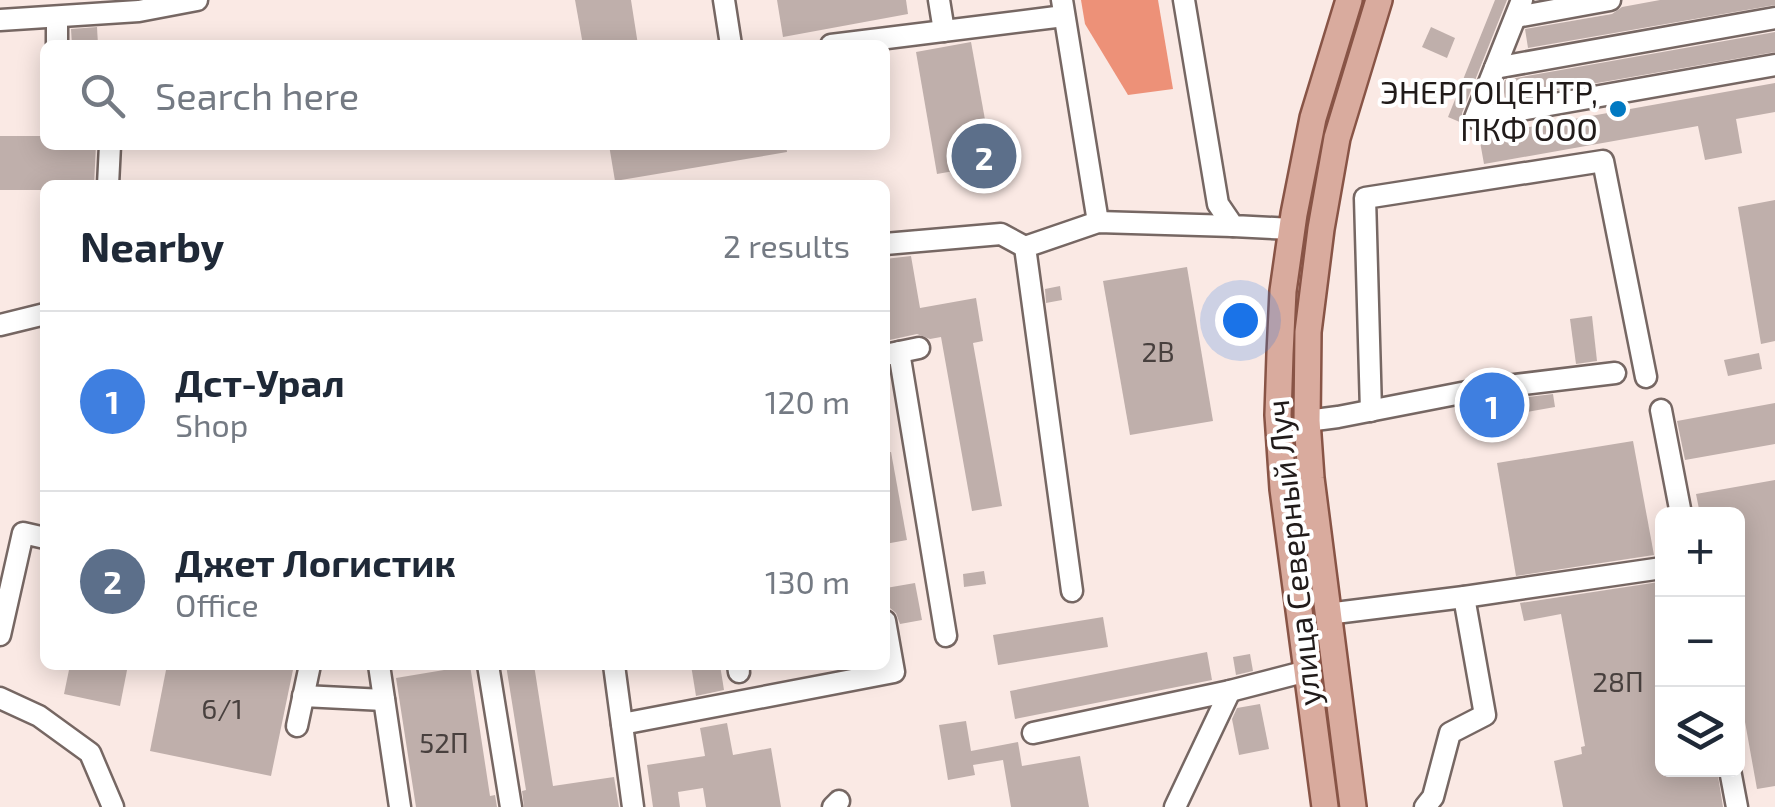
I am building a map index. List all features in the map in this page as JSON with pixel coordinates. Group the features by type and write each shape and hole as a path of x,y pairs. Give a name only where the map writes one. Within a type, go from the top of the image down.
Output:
{"main road":[{"name":"улица Северный Луч","path":"1325,807 1283,489 1278,415 1284,291 1292,229 1313,118 1349,0"},
{"name":"улица Северный Луч","path":"1354,807 1319,551 1308,421 1308,332 1337,138 1379,0"}],"lane":[{"path":"0,20 139,11 197,0"},
{"path":"724,0 730,40"},
{"path":"939,0 944,31"},
{"path":"1184,0 1218,204 1233,226"},
{"path":"1610,0 1519,8 1475,118 1775,64"},
{"path":"871,40 944,31 1063,8 1098,222"},
{"path":"57,18 57,40"},
{"path":"1495,68 1775,18"},
{"path":"108,180 110,150"},
{"path":"1371,411 1366,198 1603,160 1646,377"},
{"path":"890,244 1002,234 1025,247 1098,222 1292,229"},
{"path":"1025,247 1072,592"},
{"path":"0,325 40,315"},
{"path":"901,352 946,636"},
{"path":"1308,421 1482,389 1615,373"},
{"path":"1661,410 1680,507"},
{"path":"0,635 23,533 40,537"},
{"path":"1328,614 1655,569"},
{"path":"1425,807 1433,797 1450,733 1485,715 1464,597"},
{"path":"622,724 894,672 890,649"},
{"path":"297,726 309,670"},
{"path":"380,670 400,807"},
{"path":"489,670 511,807"},
{"path":"615,670 633,807"},
{"path":"1033,733 1307,671"},
{"path":"1175,807 1230,691"},
{"path":"303,696 384,700"},
{"path":"0,698 40,716 90,753 112,807"},
{"path":"1732,777 1738,807"}],"shaded area":[{"path":"1081,0 1158,0 1173,89 1128,95 1085,24"}],"building":[{"path":"575,0 631,0 637,40 582,40"},
{"path":"777,0 906,0 908,14 783,37"},
{"path":"1495,0 1507,0 1462,113 1462,123 1448,117"},
{"path":"1660,0 1775,0 1775,5 1528,48 1525,29 1612,14 1622,7"},
{"path":"97,27 98,40 72,40 71,29"},
{"path":"1431,27 1455,38 1447,58 1422,47"},
{"path":"1775,32 1775,52 1505,99 1505,80"},
{"path":"971,42 993,164 937,174 916,52"},
{"path":"1775,83 1775,112 1736,119 1742,153 1705,160 1698,126 1484,164 1479,136"},
{"path":"0,136 40,136 40,150 96,150 94,180 40,180 40,190 0,190"},
{"path":"610,150 787,150 787,152 615,180"},
{"path":"1775,200 1775,341 1761,344 1738,207"},
{"path":"911,256 920,308 976,298 983,341 973,343 1002,506 972,511 941,337 930,339 917,334 890,340 890,258"},
{"path":"1187,267 1213,421 1130,435 1103,281"},
{"path":"1060,286 1062,300 1046,303 1045,289"},
{"path":"1592,316 1597,361 1576,364 1570,319"},
{"path":"1759,353 1762,369 1728,376 1724,360"},
{"path":"1553,394 1555,407 1488,419 1485,402"},
{"path":"1775,403 1775,444 1685,460 1677,421"},
{"path":"1633,441 1654,555 1516,576 1497,463"},
{"path":"890,452 891,452 907,540 890,543"},
{"path":"1775,480 1775,786 1757,789 1745,722 1745,507 1699,507 1696,494"},
{"path":"984,571 986,584 964,587 963,574"},
{"path":"915,583 922,620 900,624 890,608 890,587"},
{"path":"1655,583 1655,777 1718,777 1723,807 1563,807 1554,761 1582,754 1581,747 1585,746 1561,614 1524,621 1520,603"},
{"path":"1103,617 1108,647 998,665 993,635"},
{"path":"1207,652 1212,680 1015,719 1010,691"},
{"path":"1250,654 1253,671 1236,675 1233,657"},
{"path":"69,670 127,670 120,706 64,694"},
{"path":"166,670 293,670 271,776 150,751"},
{"path":"471,670 490,796 495,795 497,807 416,807 396,678"},
{"path":"507,670 535,670 553,786 614,777 619,807 524,807 522,791 526,790"},
{"path":"692,670 721,670 724,690 696,696"},
{"path":"1260,704 1269,749 1239,755 1232,719 1237,708"},
{"path":"966,721 971,751 1018,742 1022,766 1080,756 1089,807 1011,807 1003,760 973,765 975,775 948,780 939,725"},
{"path":"727,723 733,755 771,748 781,807 706,807 703,788 678,792 680,807 653,807 647,765 705,756 700,728"}],"place":[{"name":"ЭНЕРГОЦЕНТР, ПКФ ООО","path":"1618,109"},
{"name":"Джет Логистик","path":"984,156"},
{"name":"Дст-Урал","path":"1492,405"}]}
